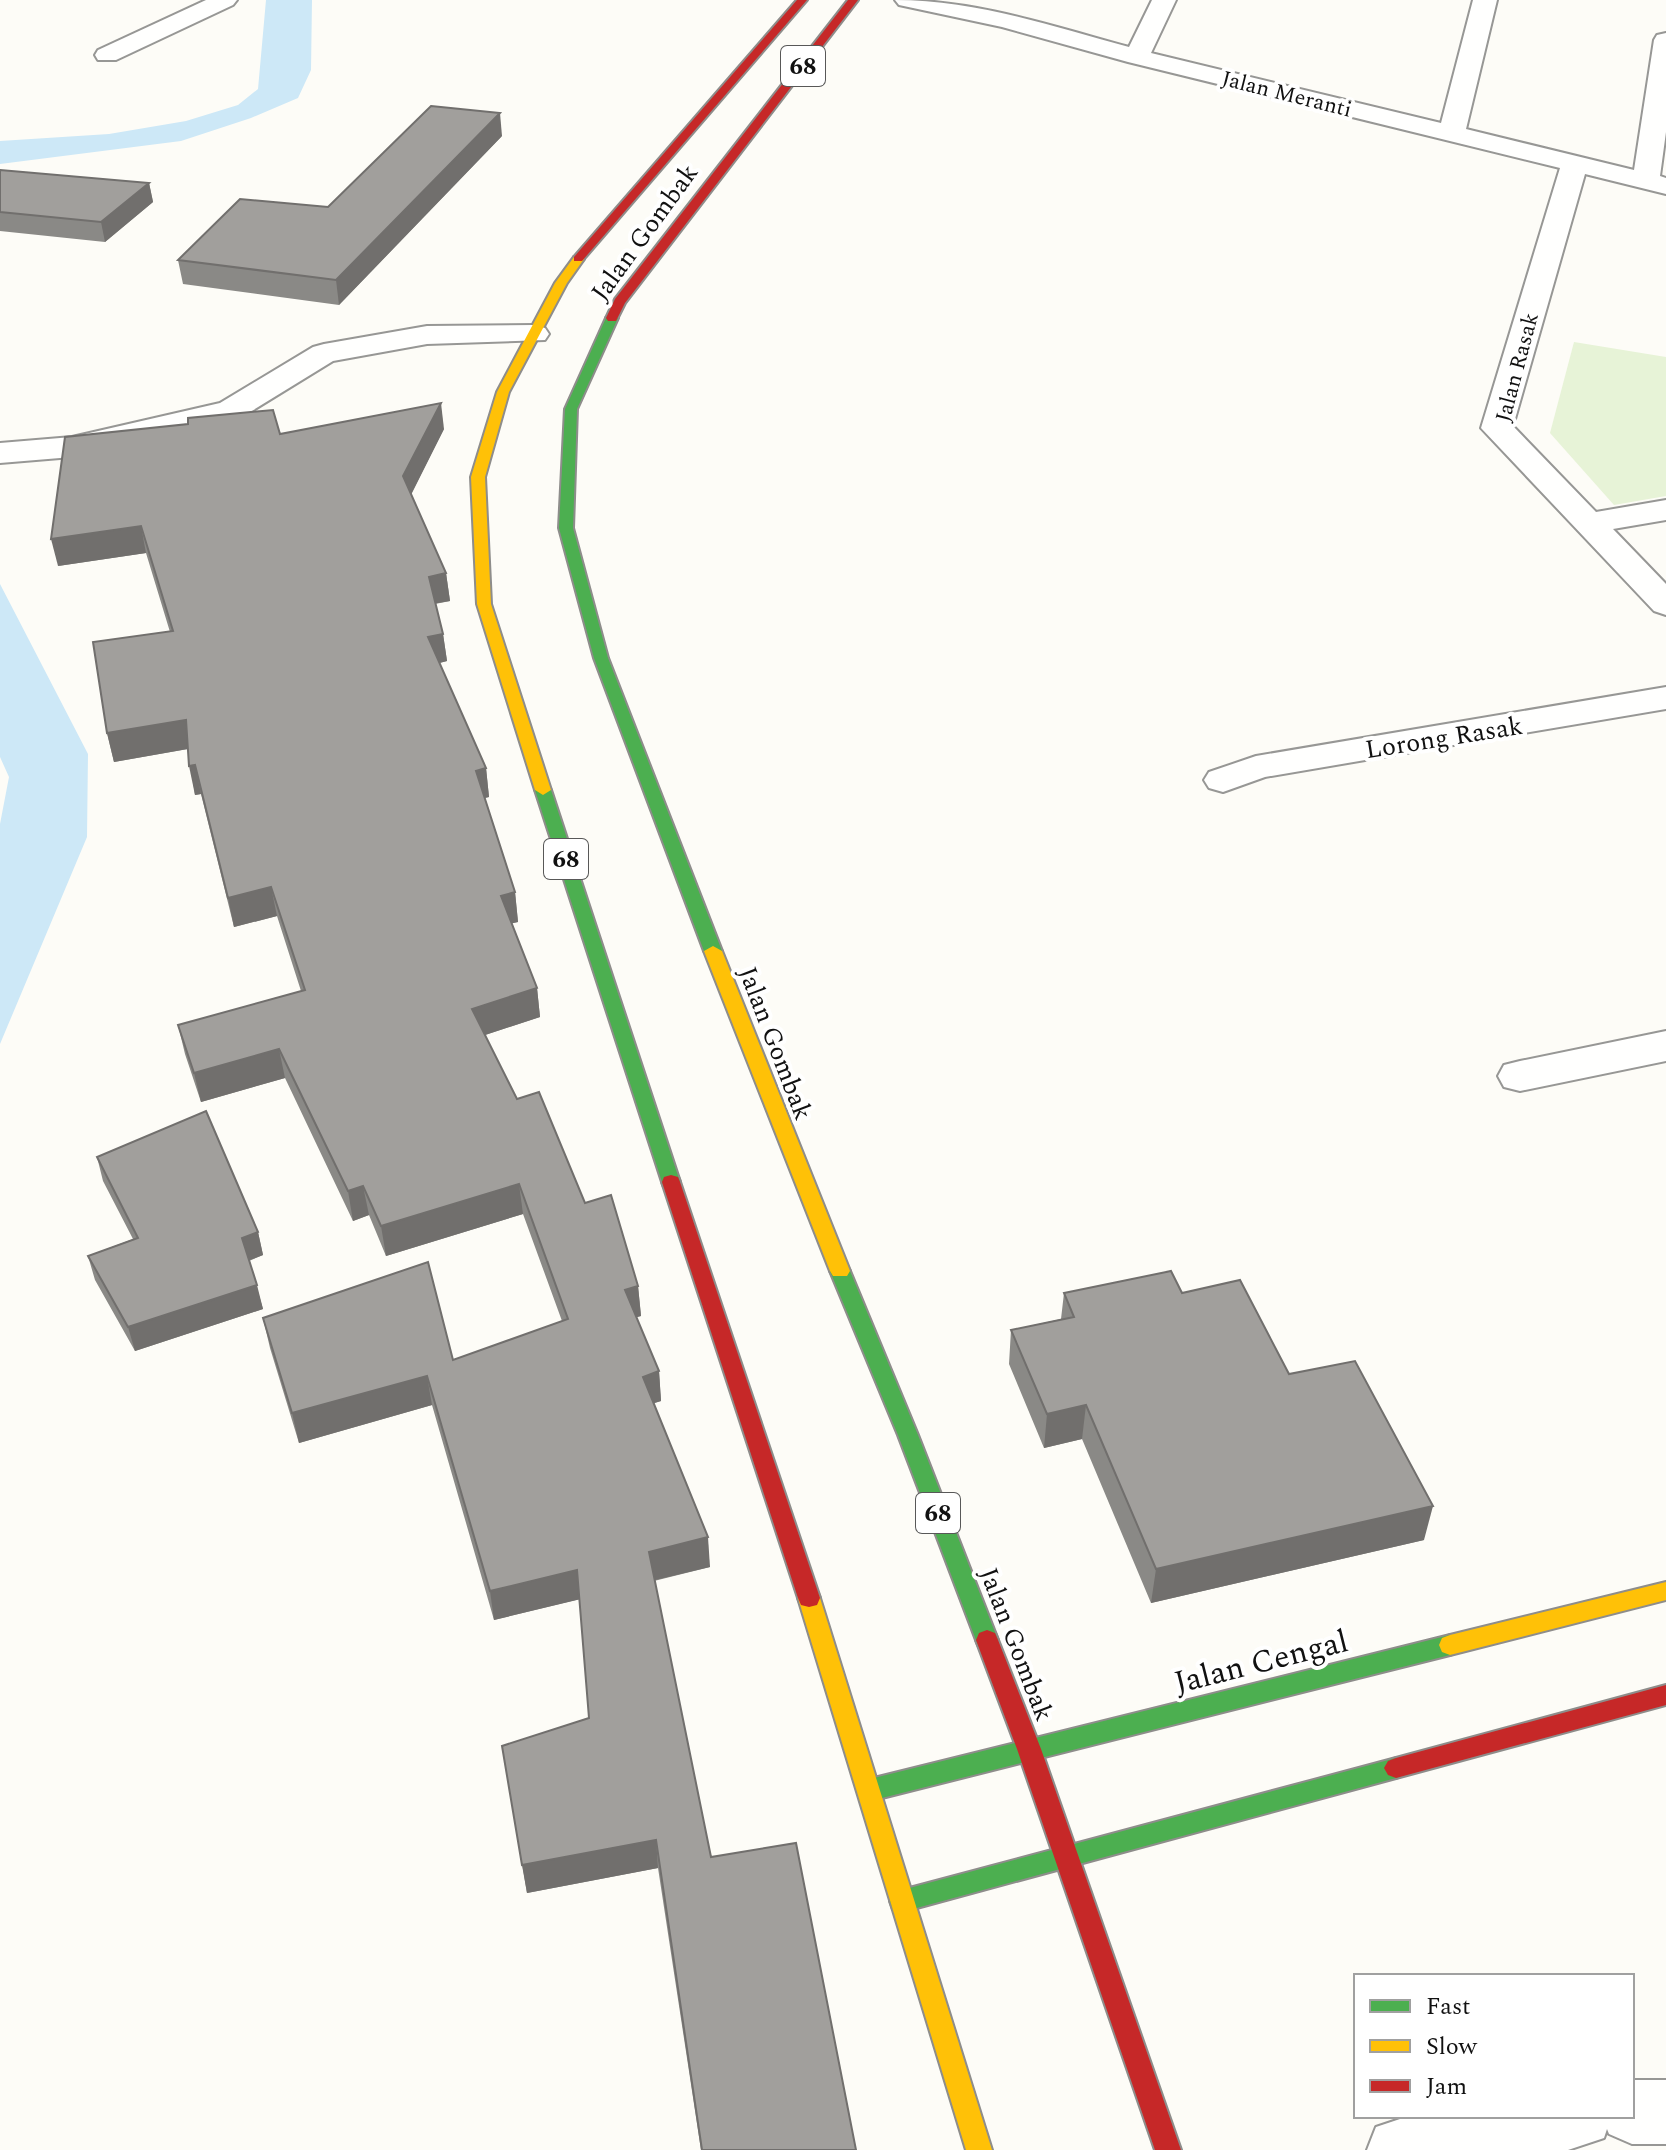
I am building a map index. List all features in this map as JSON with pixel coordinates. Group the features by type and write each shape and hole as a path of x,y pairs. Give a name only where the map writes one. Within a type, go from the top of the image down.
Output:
{"main road":[{"name":"Jalan Gombak","path":"802,0 579,258 561,283 503,392 478,477 484,604 870,1790 979,2150"},
{"name":"Jalan Gombak","path":"853,0 619,302 571,409 566,528 601,658 792,1157 908,1435 1029,1749 1168,2150"},
{"name":"Jalan Cengal","path":"870,1790 1666,1591"},
{"path":"902,1901 1666,1695"}],"street":[{"path":"107,55 225,0"},
{"name":"Jalan Meranti","path":"907,0 1006,21 1137,57 1656,184"},
{"path":"1137,57 1164,0"},
{"path":"1452,133 1485,0"},
{"path":"1656,184 1666,40"},
{"name":"Jalan Rasak","path":"1574,165 1497,428 1666,604"},
{"path":"0,453 72,447 231,410 324,353 350,347 427,335 534,334"},
{"path":"1588,523 1666,510"},
{"name":"Lorong Rasak","path":"1223,780 1256,767 1666,698"},
{"path":"1520,1076 1666,1046"},
{"path":"1634,2112 1666,2112"},
{"path":"1399,2150 1570,2118"}],"green space":[{"path":"1574,342 1666,357 1666,496 1614,505 1550,433"}],"water":[{"path":"266,0 312,0 311,70 298,98 251,118 181,141 0,164 0,141 109,134 186,121 238,105 258,89"},
{"path":"0,584 88,754 87,837 0,1044 0,824 9,777 0,757"}],"building":[{"path":"431,106 500,113 336,280 178,260 240,199 328,207"},
{"path":"0,170 149,183 101,222 0,212"},
{"path":"441,403 403,476 446,573 429,577 443,634 428,637 486,768 476,771 515,892 501,896 537,988 472,1009 517,1099 539,1092 585,1203 611,1195 638,1286 625,1290 659,1371 643,1377 708,1537 649,1552 711,1857 796,1843 856,2150 702,2150 656,1840 522,1865 502,1746 589,1718 577,1570 490,1591 427,1376 292,1413 263,1318 428,1262 453,1360 568,1319 519,1184 381,1226 363,1186 348,1191 279,1049 194,1073 178,1025 305,990 271,887 228,898 195,765 189,766 186,720 107,733 93,642 173,631 141,526 51,539 65,437 188,424 188,418 273,410 280,434"},
{"path":"206,1111 258,1232 242,1238 257,1285 128,1327 88,1256 138,1238 97,1157"},
{"path":"1171,1271 1182,1293 1240,1280 1289,1374 1355,1361 1433,1506 1156,1569 1086,1405 1047,1414 1011,1330 1074,1317 1064,1293"}],"traffic: fast":[{"path":"612,318 571,409 566,528 601,658 713,951"},
{"path":"543,790 671,1182"},
{"path":"840,1271 908,1435 987,1640"},
{"path":"870,1790 1450,1645"},
{"path":"902,1901 1396,1768"}],"traffic: slow":[{"path":"543,790 484,604 478,477 503,392 561,283 578,259"},
{"path":"713,951 840,1271"},
{"path":"1450,1645 1666,1591"},
{"path":"809,1598 979,2150"}],"traffic: jam":[{"path":"578,259 802,0"},
{"path":"612,318 619,302 853,0"},
{"path":"671,1182 809,1598"},
{"path":"987,1640 1029,1749 1168,2150"},
{"path":"1396,1768 1666,1695"}]}
